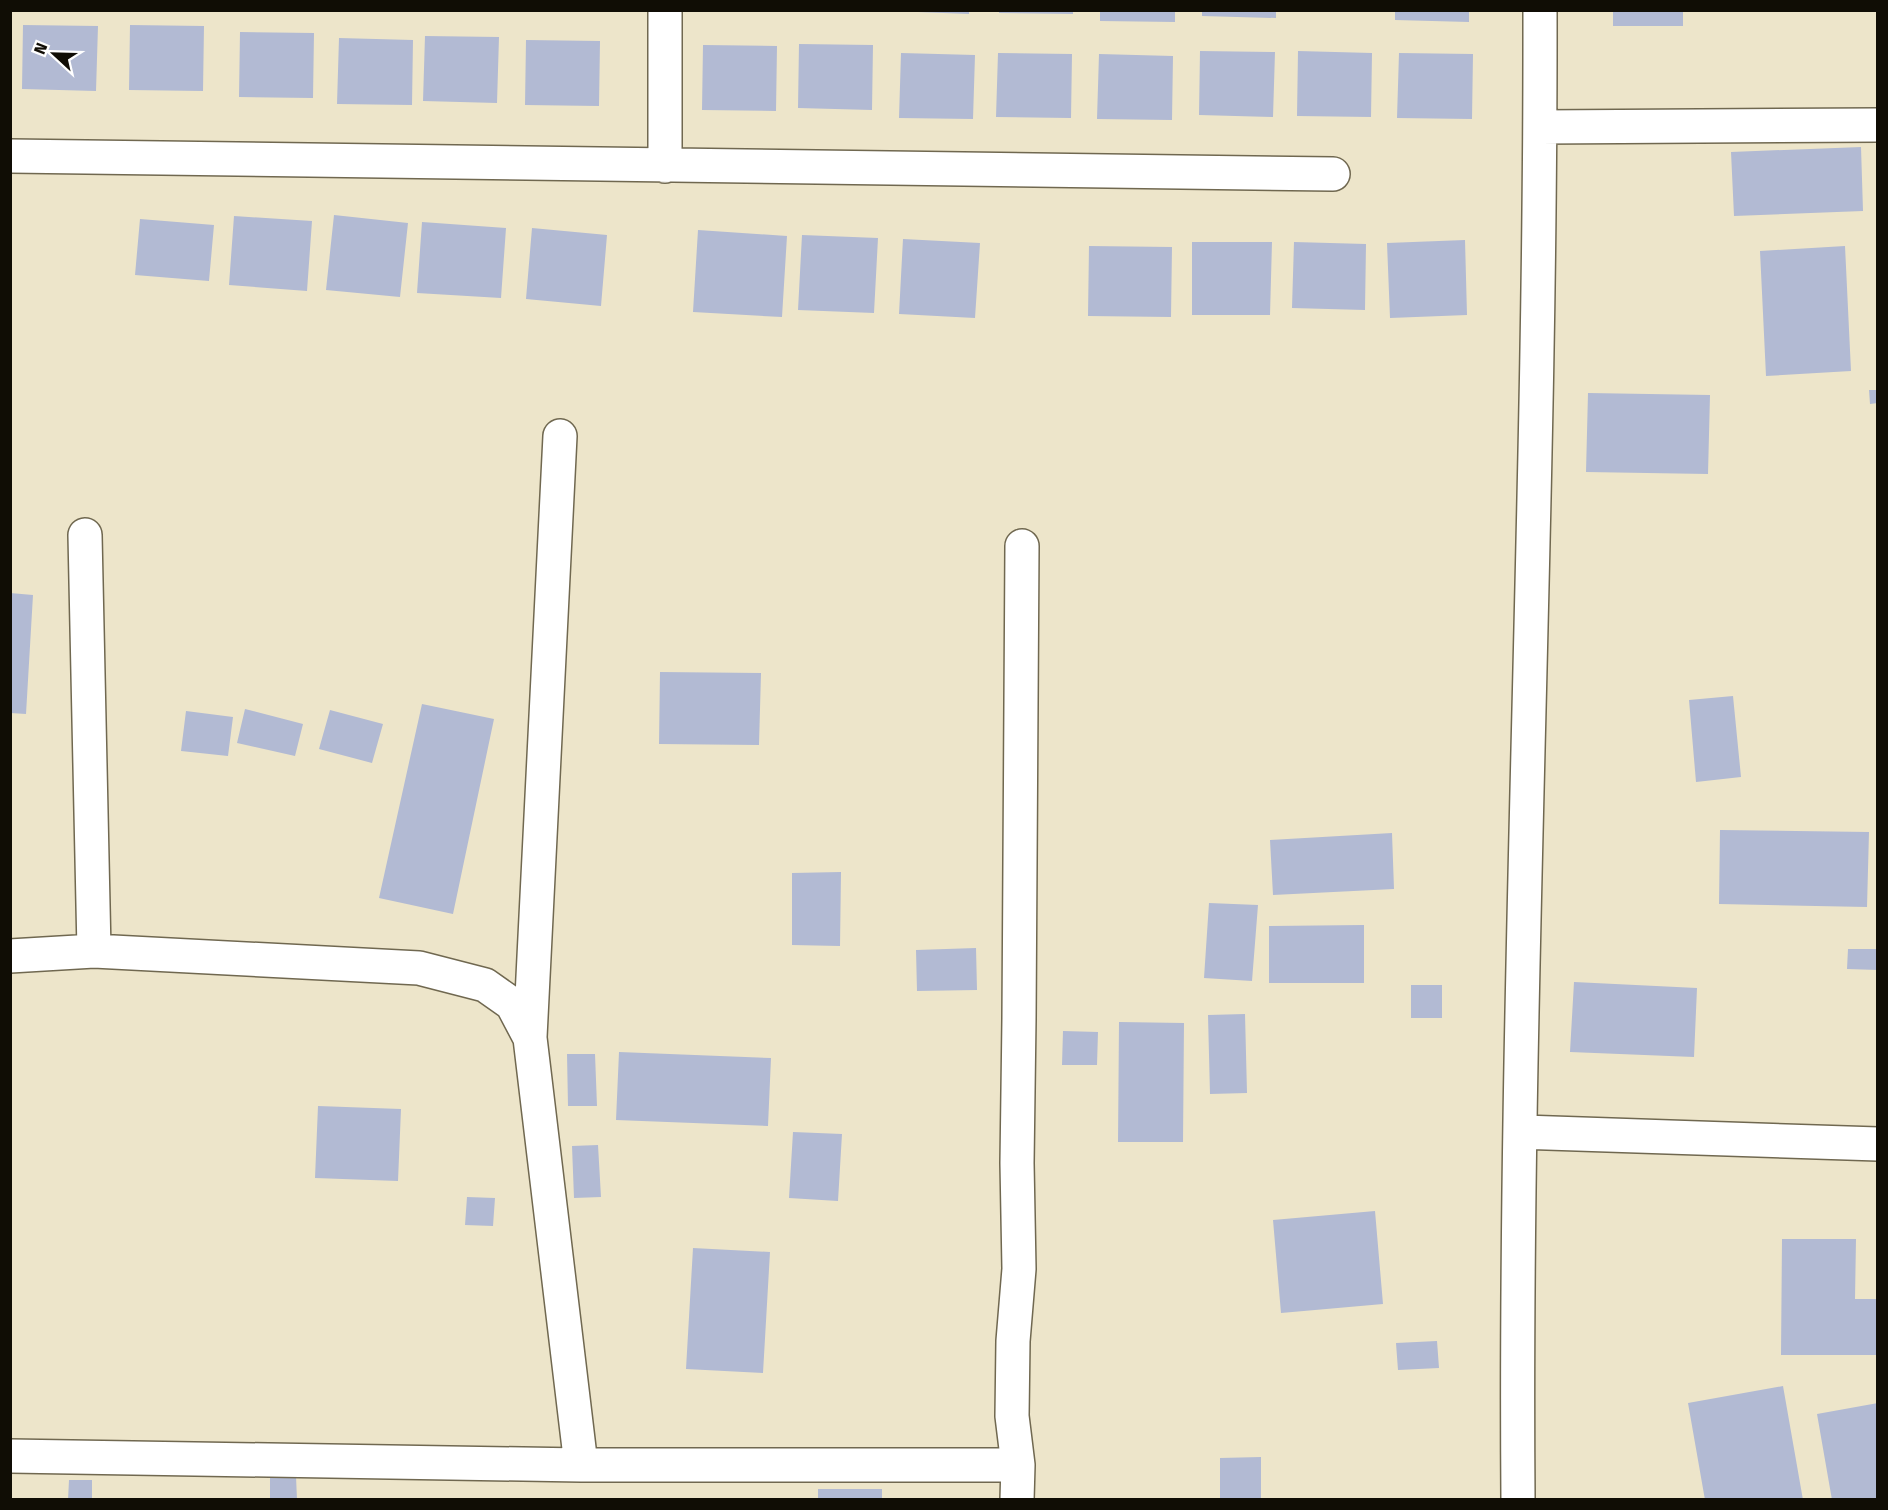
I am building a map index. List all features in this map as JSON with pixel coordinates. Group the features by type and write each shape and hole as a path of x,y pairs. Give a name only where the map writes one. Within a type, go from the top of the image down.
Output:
{"street":[{"path":"665,10 665,166"},
{"path":"1518,1500 1520,1071 1540,201 1540,10"},
{"path":"1540,127 1878,125"},
{"path":"10,156 1333,174"},
{"path":"560,436 530,1038 581,1465"},
{"path":"85,535 94,951"},
{"path":"1017,1500 1018,1465 1012,1416 1012,1341 1019,1269 1017,1163 1022,546"},
{"path":"10,956 94,951 419,968 485,985 512,1004 530,1038"},
{"path":"1520,1132 1878,1144"},
{"path":"10,1456 581,1465 1018,1465"}],"building":[{"path":"918,10 969,10 969,14 918,12"},
{"path":"999,10 1073,10 1073,14 999,13"},
{"path":"1100,10 1175,10 1175,22 1100,21"},
{"path":"1202,10 1276,10 1276,18 1202,16"},
{"path":"1395,10 1469,10 1469,22 1395,20"},
{"path":"1613,10 1683,10 1683,26 1613,26"},
{"path":"23,25 98,26 96,91 22,89"},
{"path":"130,25 204,26 203,91 129,90"},
{"path":"240,32 314,33 313,98 239,97"},
{"path":"425,36 499,37 497,103 423,101"},
{"path":"339,38 413,40 412,105 337,104"},
{"path":"526,40 600,41 599,106 525,105"},
{"path":"799,44 873,45 872,110 798,108"},
{"path":"703,45 777,46 776,111 702,110"},
{"path":"1200,51 1275,52 1273,117 1199,115"},
{"path":"1298,51 1372,53 1371,117 1297,116"},
{"path":"901,53 975,55 973,119 899,118"},
{"path":"998,53 1072,54 1071,118 996,117"},
{"path":"1399,53 1473,54 1472,119 1397,118"},
{"path":"1099,54 1173,56 1172,120 1097,119"},
{"path":"1861,147 1863,211 1734,216 1731,152"},
{"path":"334,215 408,223 400,297 326,290"},
{"path":"234,216 312,221 307,291 229,285"},
{"path":"140,219 214,225 209,281 135,275"},
{"path":"422,222 506,228 501,298 417,293"},
{"path":"532,228 607,235 601,306 526,299"},
{"path":"698,230 787,236 782,317 693,312"},
{"path":"802,235 878,238 874,313 798,310"},
{"path":"903,239 980,243 975,318 899,314"},
{"path":"1465,240 1467,315 1390,318 1387,243"},
{"path":"1192,242 1272,242 1270,315 1192,315"},
{"path":"1294,242 1366,244 1365,310 1292,308"},
{"path":"1089,246 1172,247 1171,317 1088,316"},
{"path":"1845,246 1851,371 1766,376 1760,251"},
{"path":"1869,390 1878,390 1878,403 1870,404"},
{"path":"1588,393 1710,395 1708,474 1586,472"},
{"path":"10,593 33,595 26,714 10,713"},
{"path":"660,672 761,673 759,745 659,744"},
{"path":"1733,696 1741,777 1696,782 1689,700"},
{"path":"422,704 494,719 453,914 379,898"},
{"path":"245,709 303,724 295,756 237,743"},
{"path":"330,710 383,724 372,763 319,749"},
{"path":"186,711 233,717 228,756 181,751"},
{"path":"1720,830 1869,832 1867,907 1719,904"},
{"path":"1392,833 1394,889 1273,895 1270,840"},
{"path":"841,872 840,946 792,945 792,873"},
{"path":"1209,903 1258,905 1252,981 1204,978"},
{"path":"1364,925 1364,983 1269,983 1269,926"},
{"path":"976,948 977,990 917,991 916,950"},
{"path":"1848,949 1878,949 1878,970 1847,969"},
{"path":"1574,982 1697,988 1694,1057 1570,1052"},
{"path":"1411,985 1442,985 1442,1018 1411,1018"},
{"path":"1245,1014 1247,1093 1210,1094 1208,1015"},
{"path":"1119,1022 1184,1023 1183,1142 1118,1142"},
{"path":"1063,1031 1098,1032 1097,1065 1062,1065"},
{"path":"619,1052 771,1058 768,1126 616,1120"},
{"path":"567,1054 595,1054 597,1106 568,1106"},
{"path":"318,1106 401,1109 398,1181 315,1178"},
{"path":"793,1132 842,1134 838,1201 789,1198"},
{"path":"598,1145 601,1197 574,1198 572,1146"},
{"path":"467,1197 495,1198 493,1226 465,1225"},
{"path":"1375,1211 1383,1304 1281,1313 1273,1220"},
{"path":"1782,1239 1856,1239 1855,1299 1878,1299 1878,1355 1781,1355"},
{"path":"693,1248 770,1252 763,1373 686,1369"},
{"path":"1437,1341 1439,1368 1398,1370 1396,1343"},
{"path":"1783,1386 1803,1500 1705,1500 1688,1403"},
{"path":"1878,1403 1878,1500 1832,1500 1817,1414"},
{"path":"1261,1457 1261,1500 1220,1500 1220,1458"},
{"path":"296,1476 297,1500 270,1500 270,1478"},
{"path":"69,1480 92,1480 92,1500 68,1500"},
{"path":"818,1489 882,1489 882,1500 818,1500"}]}
